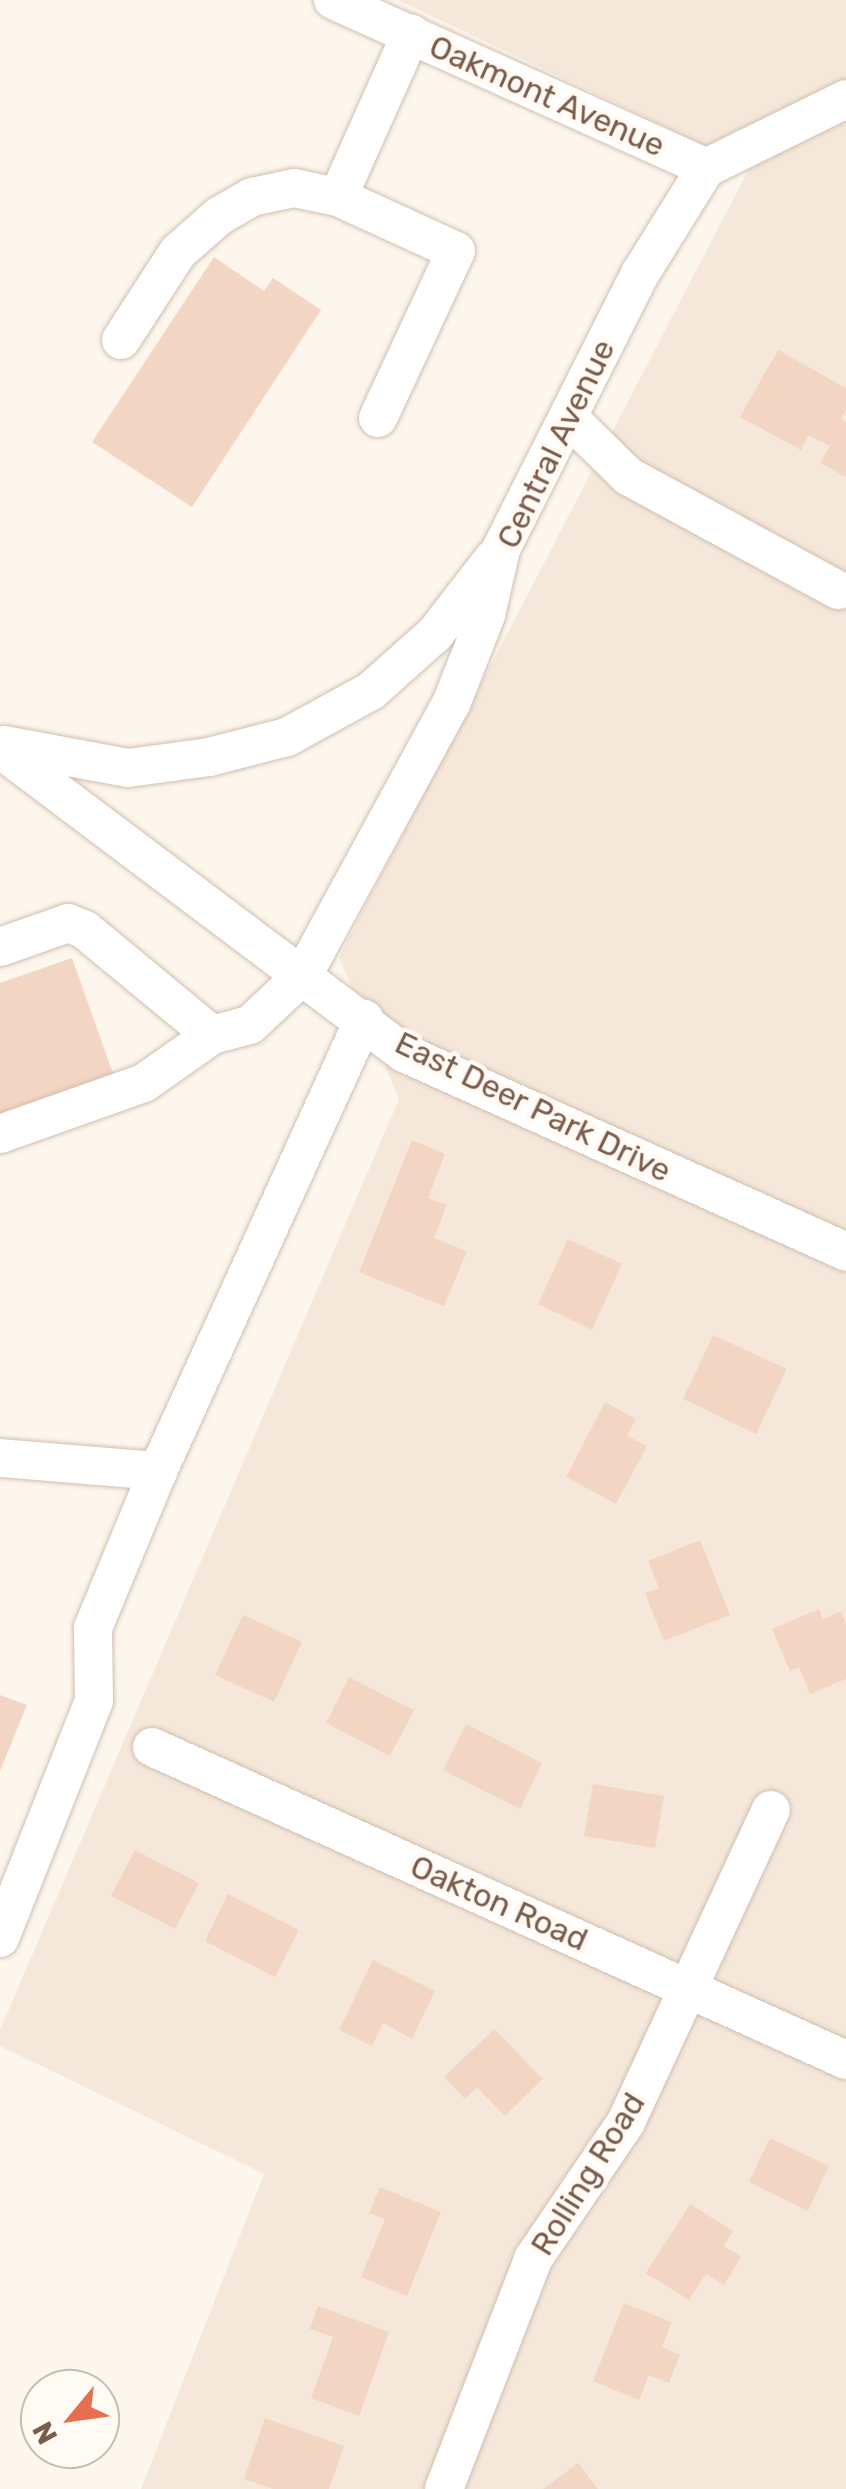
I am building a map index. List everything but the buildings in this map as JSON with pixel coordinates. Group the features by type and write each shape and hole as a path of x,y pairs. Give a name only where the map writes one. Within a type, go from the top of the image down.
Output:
{"street":[{"name":"Oakmont Avenue","path":"333,0 706,168"},
{"path":"338,197 411,34"},
{"path":"706,168 846,99"},
{"name":"Central Avenue","path":"0,1134 144,1084 212,1035 250,1024 303,975 451,704 486,615 501,549 640,274 706,168"},
{"path":"122,340 178,252 218,216 252,197 294,188 338,197 456,251 378,418"},
{"path":"569,418 628,476 838,590"},
{"name":"East Deer Park Drive","path":"0,747 128,768 209,758 287,737 371,690 435,634 501,549"},
{"name":"East Deer Park Drive","path":"0,747 404,1053 846,1252"},
{"path":"0,946 68,923 85,930 212,1035"},
{"path":"0,1938 94,1701 93,1628 158,1471 364,1020"},
{"path":"0,1458 158,1471"},
{"name":"Oakton Road","path":"152,1747 846,2060"},
{"name":"Rolling Road","path":"444,2489 533,2260 626,2122 772,1810"}],"shaded area":[{"path":"398,0 846,0 846,2489 141,2489 264,2174 0,2046 0,2030 399,1099 339,957 750,167"}]}
